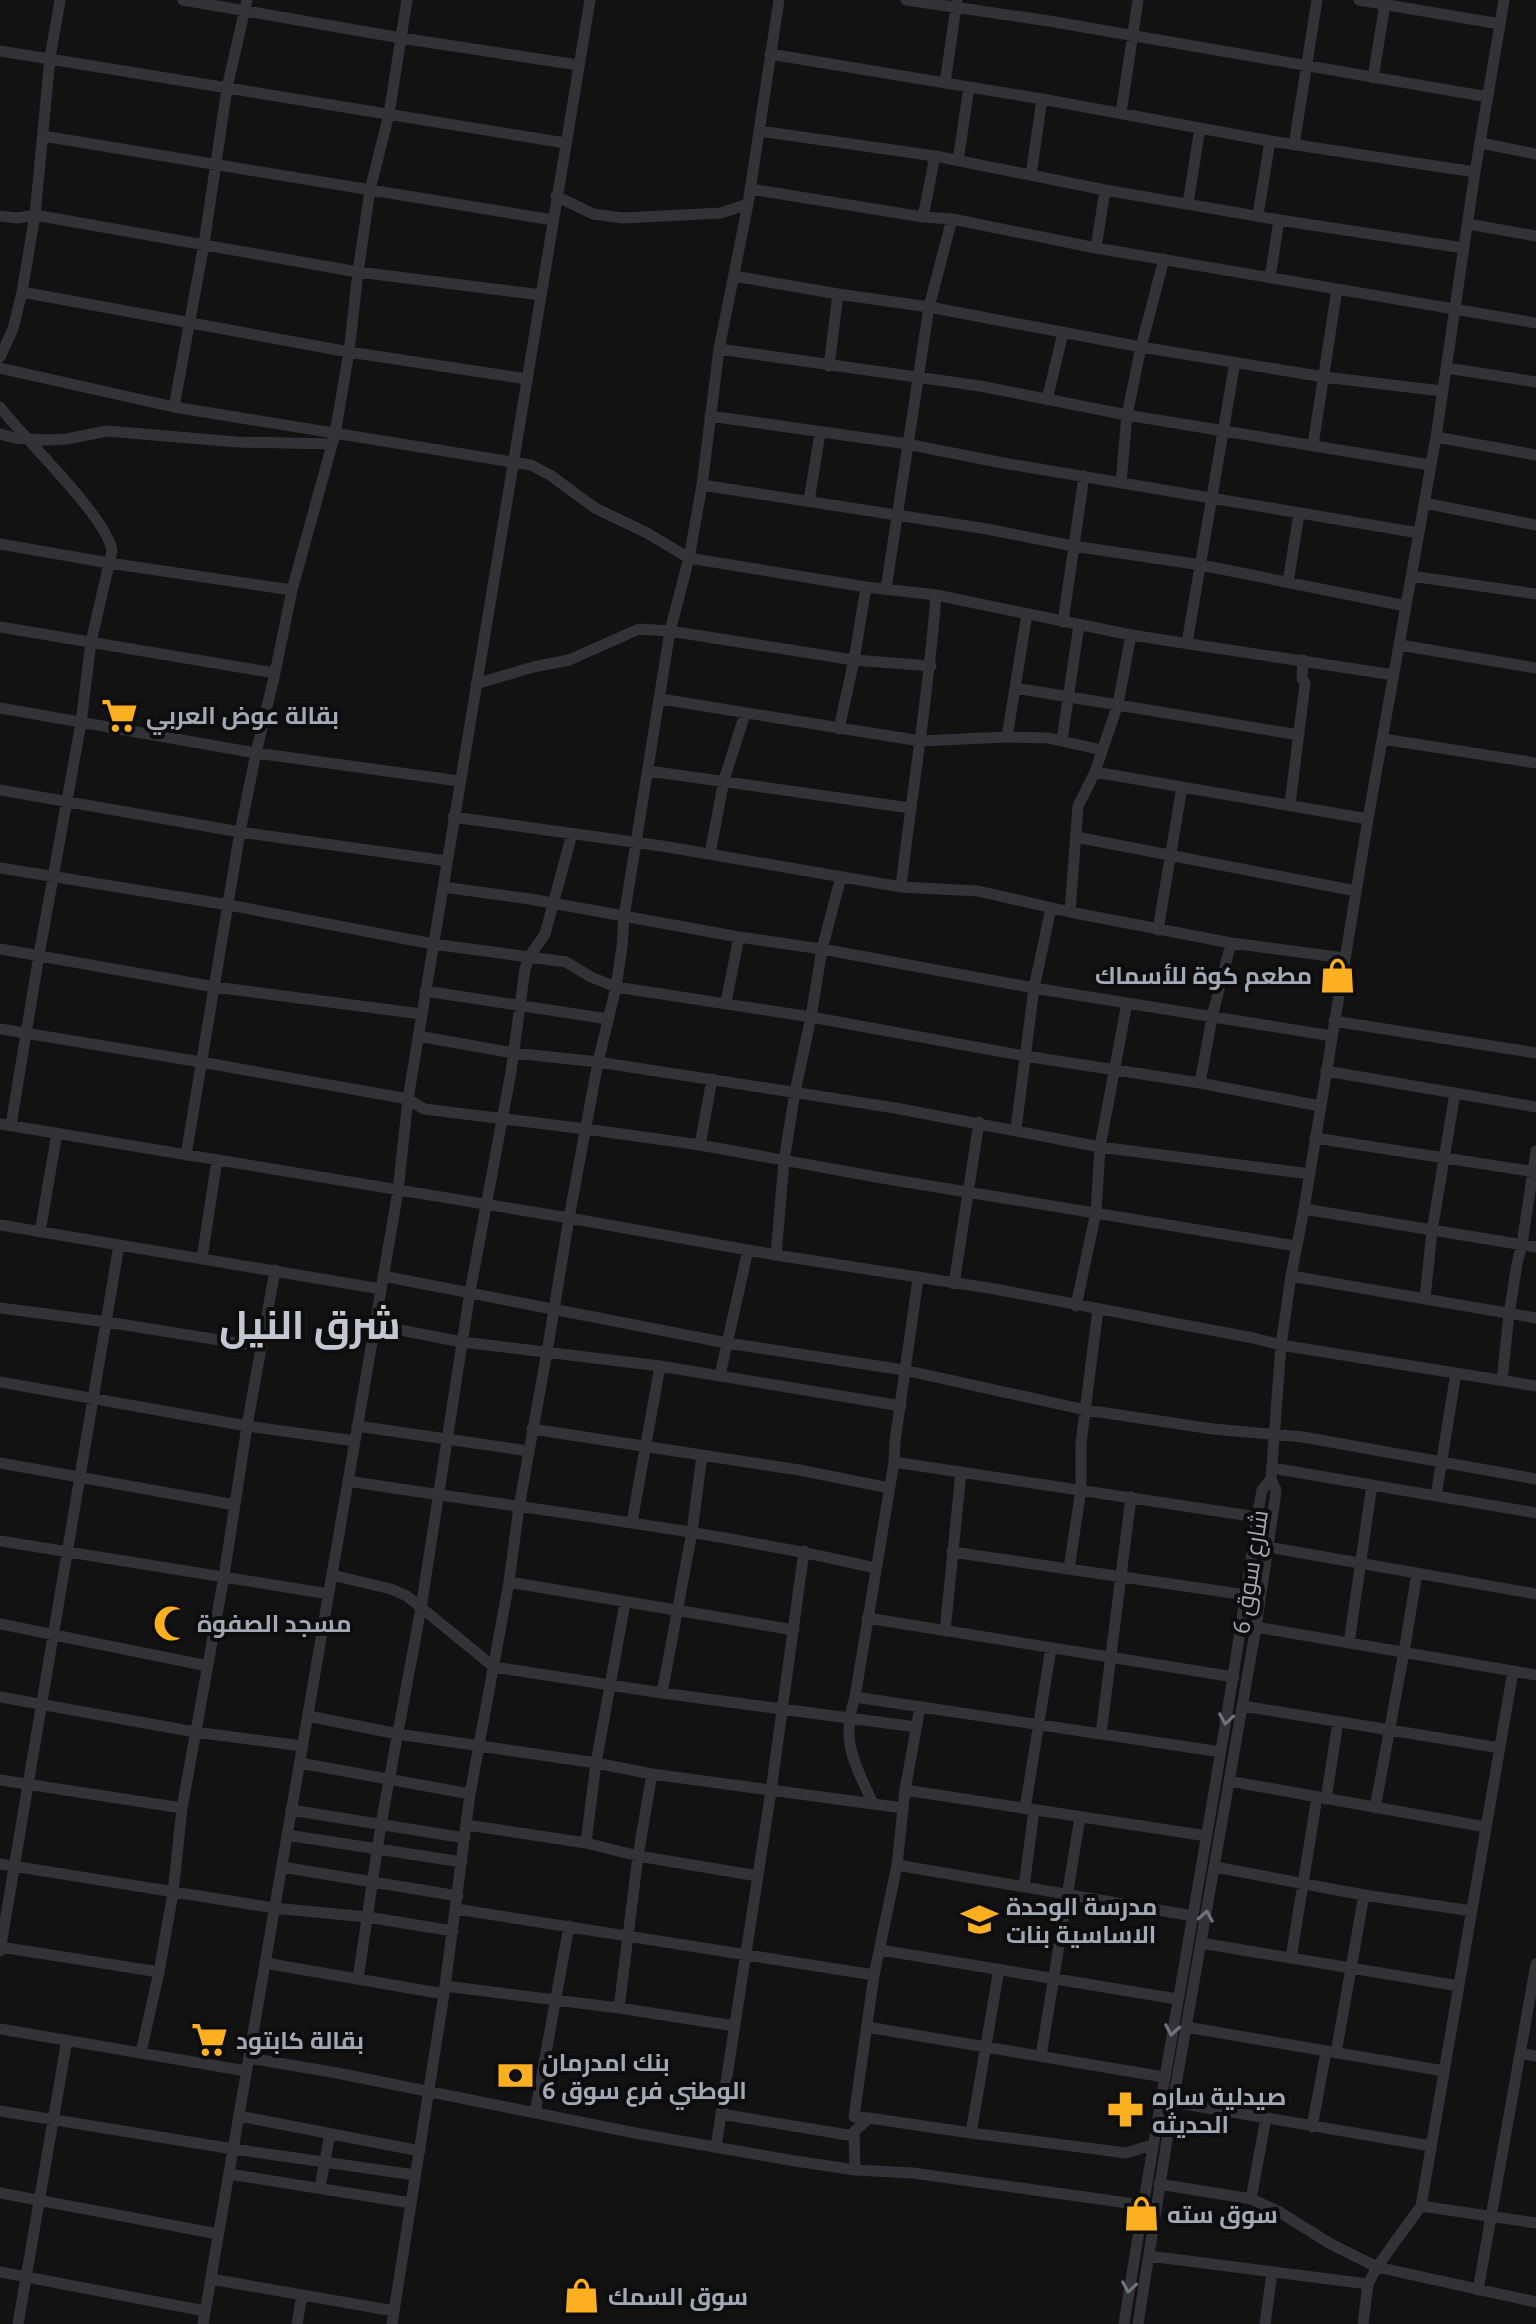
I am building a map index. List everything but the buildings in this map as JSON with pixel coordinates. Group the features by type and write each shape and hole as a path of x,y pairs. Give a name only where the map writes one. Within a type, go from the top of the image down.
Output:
{"street":[{"path":"0,357 13,329 35,215 50,58 60,0"},
{"path":"183,0 246,5 401,38 578,65"},
{"path":"186,1155 256,753 292,590 334,439 370,190 389,114 407,0"},
{"path":"203,2324 398,1191 421,1014 590,0"},
{"path":"211,2279 302,2295 393,2318 453,1931 470,1794 509,1582 569,1218 598,1062 616,987 624,917 670,631 689,558 702,485 719,349 748,204 779,0"},
{"path":"906,0 957,4 1488,97"},
{"path":"1121,113 1138,0"},
{"path":"1294,145 1317,0"},
{"path":"1359,0 1500,24"},
{"path":"1504,0 1436,437 1291,1276 1281,1345 1271,1474 1372,1485 1536,1513"},
{"path":"945,83 957,4"},
{"path":"1373,78 1385,4"},
{"path":"174,407 204,244 227,88 246,5"},
{"path":"0,51 565,143"},
{"path":"770,54 1270,141 1475,172"},
{"path":"958,161 969,87"},
{"path":"1031,175 1042,99"},
{"path":"1188,203 1200,128"},
{"path":"759,131 935,156 1105,190 1464,248"},
{"path":"43,136 553,220"},
{"path":"1258,215 1270,141"},
{"path":"1481,143 1536,154"},
{"path":"923,217 935,156"},
{"path":"750,189 952,219 1096,248 1536,323"},
{"path":"1096,248 1105,190"},
{"path":"556,196 593,214 623,218 721,213 748,204"},
{"path":"0,216 17,218 35,215 358,272 541,295"},
{"path":"886,589 929,307 952,219"},
{"path":"1270,278 1279,220"},
{"path":"1468,224 1536,236"},
{"path":"1121,483 1127,415 1164,259"},
{"path":"734,276 1324,377 1442,391"},
{"path":"1313,445 1337,289"},
{"path":"22,292 349,352 527,379"},
{"path":"829,366 838,294"},
{"path":"1047,400 1063,333"},
{"path":"719,349 917,376 1127,415 1430,465"},
{"path":"1187,643 1235,362"},
{"path":"0,368 334,439 525,464 550,475 595,508 655,537 689,558 866,587 936,595 1131,635 1394,675"},
{"path":"1447,368 1536,382"},
{"path":"0,407 108,536 112,551 91,642 81,723 27,1034 5,1125 918,1279 995,1289 1281,1345 1536,1386"},
{"path":"710,416 907,444 1419,533"},
{"path":"0,434 27,439 67,439 107,431 237,442 334,439"},
{"path":"809,501 820,433"},
{"path":"1436,437 1536,455"},
{"path":"1063,622 1084,476"},
{"path":"702,485 1201,565 1406,606"},
{"path":"1424,503 1536,525"},
{"path":"1288,582 1299,514"},
{"path":"0,544 292,590"},
{"path":"1411,576 1536,594"},
{"path":"839,729 866,587"},
{"path":"901,887 931,666 936,595"},
{"path":"1007,737 1027,614"},
{"path":"1062,740 1079,625"},
{"path":"0,627 275,673"},
{"path":"476,684 569,660 634,630 670,631 854,660 931,666"},
{"path":"1070,912 1078,806 1095,772 1118,704 1131,635"},
{"path":"1400,645 1536,668"},
{"path":"1290,804 1305,684 1302,678 1303,660"},
{"path":"1015,688 1299,735"},
{"path":"661,699 920,741 1048,738 1102,750"},
{"path":"0,708 256,753 459,781"},
{"path":"710,854 724,780 745,714"},
{"path":"1383,739 1536,763"},
{"path":"649,771 910,808"},
{"path":"1095,772 1368,819"},
{"path":"1158,930 1182,787"},
{"path":"0,790 240,832 447,861"},
{"path":"453,817 710,854 901,887 978,891 1158,930 1345,958"},
{"path":"358,1979 381,1824 421,1608 470,1292 514,1053 525,969 529,957 545,934 572,834"},
{"path":"1076,837 1356,891"},
{"path":"0,868 229,905 433,944 566,962 616,987 726,1002 1320,1106"},
{"path":"776,1255 784,1161 795,1092 822,949 841,877"},
{"path":"443,887 530,899 1034,988 1332,1036"},
{"path":"1016,1129 1034,988 1051,908"},
{"path":"726,1002 739,937"},
{"path":"1200,1083 1212,1017 1231,943"},
{"path":"0,949 215,987 421,1014"},
{"path":"425,991 608,1019"},
{"path":"1076,1306 1096,1212 1100,1147 1127,1003"},
{"path":"1334,1021 1536,1053"},
{"path":"0,1029 408,1099 424,1109 700,1145 1296,1246"},
{"path":"418,1036 514,1053 598,1062 795,1092 979,1122 1100,1147 1310,1174"},
{"path":"1326,1071 1536,1107"},
{"path":"700,1145 712,1079"},
{"path":"1425,1298 1432,1231 1455,1093"},
{"path":"954,1284 979,1122"},
{"path":"40,1232 57,1133"},
{"path":"1315,1138 1534,1172"},
{"path":"1502,1380 1509,1314 1536,1151"},
{"path":"202,1258 217,1160"},
{"path":"1304,1209 1536,1247"},
{"path":"0,1225 381,1289"},
{"path":"119,1245 0,1948 159,1972"},
{"path":"720,1375 748,1250"},
{"path":"141,2052 173,1893 182,1808 275,1270"},
{"path":"383,1276 727,1343 904,1370 1086,1410 1213,1429 1276,1433 1536,1479"},
{"path":"1291,1276 1536,1318"},
{"path":"873,1804 851,1754 850,1719 894,1462 918,1279"},
{"path":"0,1308 262,1347"},
{"path":"1069,1569 1081,1489 1081,1443 1098,1309"},
{"path":"375,1325 462,1342 660,1366 901,1406"},
{"path":"632,1522 660,1366"},
{"path":"1436,1496 1456,1373"},
{"path":"0,1382 247,1426 355,1441"},
{"path":"357,1426 529,1451"},
{"path":"532,1429 799,1470 889,1488"},
{"path":"662,1693 692,1532 702,1455"},
{"path":"894,1462 1257,1517"},
{"path":"0,1463 235,1505"},
{"path":"945,1631 961,1472"},
{"name":"شارع سوق 6","path":"1124,2324 1234,1677 1257,1517 1262,1490 1271,1474"},
{"name":"شارع سوق 6","path":"1138,2324 1159,2184 1256,1627 1276,1490 1271,1474"},
{"path":"348,1481 632,1522 804,1551 875,1568"},
{"path":"1349,1643 1372,1485"},
{"path":"1101,1734 1131,1497"},
{"path":"0,1541 329,1594"},
{"path":"1268,1547 1536,1594"},
{"path":"716,2147 771,1791 804,1551"},
{"path":"952,1552 1246,1595"},
{"path":"1375,1808 1417,1573"},
{"path":"332,1575 399,1592 494,1667 916,1727"},
{"path":"509,1582 794,1630"},
{"path":"586,1843 596,1763 625,1603"},
{"path":"867,1618 1234,1677"},
{"path":"0,1624 208,1666"},
{"path":"1256,1627 1536,1675"},
{"path":"1024,1887 1037,1725 1051,1648"},
{"path":"1363,2324 1368,2284 1421,2206 1513,1671"},
{"path":"0,1697 195,1732 302,1746"},
{"path":"855,1697 1221,1752"},
{"path":"1243,1706 1500,1748"},
{"path":"920,1707 905,1790 897,1865 874,1975 854,2117 1126,2153 1152,2145"},
{"path":"308,1716 398,1734 652,1774 903,1808"},
{"path":"1291,1958 1303,1883 1338,1722"},
{"path":"300,1763 470,1794"},
{"path":"619,2008 638,1856 652,1774"},
{"path":"0,1780 182,1808"},
{"path":"1229,1781 1486,1827"},
{"path":"905,1790 1207,1836"},
{"path":"291,1810 381,1824 586,1843 638,1856 758,1876"},
{"path":"1041,2056 1080,1817"},
{"path":"287,1835 462,1862"},
{"path":"0,1864 274,1908 367,1917 453,1931"},
{"path":"897,1865 1193,1916"},
{"path":"282,1867 372,1882 569,1926 874,1975"},
{"path":"1215,1867 1364,1895 1472,1911"},
{"path":"1312,2127 1352,1969 1364,1895"},
{"path":"535,2113 569,1926"},
{"path":"1201,1943 1459,1986"},
{"path":"881,1950 1177,1999"},
{"path":"265,1963 358,1979 619,2008 735,2026"},
{"path":"971,2133 999,1969"},
{"path":"1478,2290 1535,1971"},
{"path":"867,2027 1164,2077"},
{"path":"1186,2027 1444,2071"},
{"path":"0,2029 246,2071"},
{"path":"18,2324 67,2040"},
{"path":"1520,2053 1536,2056"},
{"path":"249,2058 716,2147 855,2170 913,2173 1156,2207"},
{"path":"1173,2102 1431,2146"},
{"path":"0,2111 415,2175"},
{"path":"721,2114 854,2136"},
{"path":"239,2116 420,2151"},
{"path":"855,2170 854,2132 869,2118"},
{"path":"1251,2199 1266,2118"},
{"path":"320,2187 330,2134"},
{"path":"229,2174 411,2203"},
{"path":"1159,2184 1251,2199 1377,2267 1536,2302"},
{"path":"0,2193 218,2234"},
{"path":"1421,2206 1536,2223"},
{"path":"1149,2256 1368,2284"},
{"path":"0,2272 205,2311"},
{"path":"1265,2324 1272,2272"},
{"path":"297,2324 302,2295"}],"place":[{"name":"بقالة عوض العربي","path":"120,715"},
{"name":"مطعم كوة للأسماك","path":"1338,975"},
{"name":"مسجد الصفوة","path":"171,1623"},
{"name":"مدرسة الوحدة الاساسية بنات","path":"980,1920"},
{"name":"بقالة كابتود","path":"210,2040"},
{"name":"بنك امدرمان الوطني فرع سوق 6","path":"516,2076"},
{"name":"صيدلية ساره الحديثه","path":"1126,2110"},
{"name":"سوق سته","path":"1141,2214"},
{"name":"سوق السمك","path":"582,2296"}],"district":[{"name":"شرق النيل","path":"310,1324"}]}
